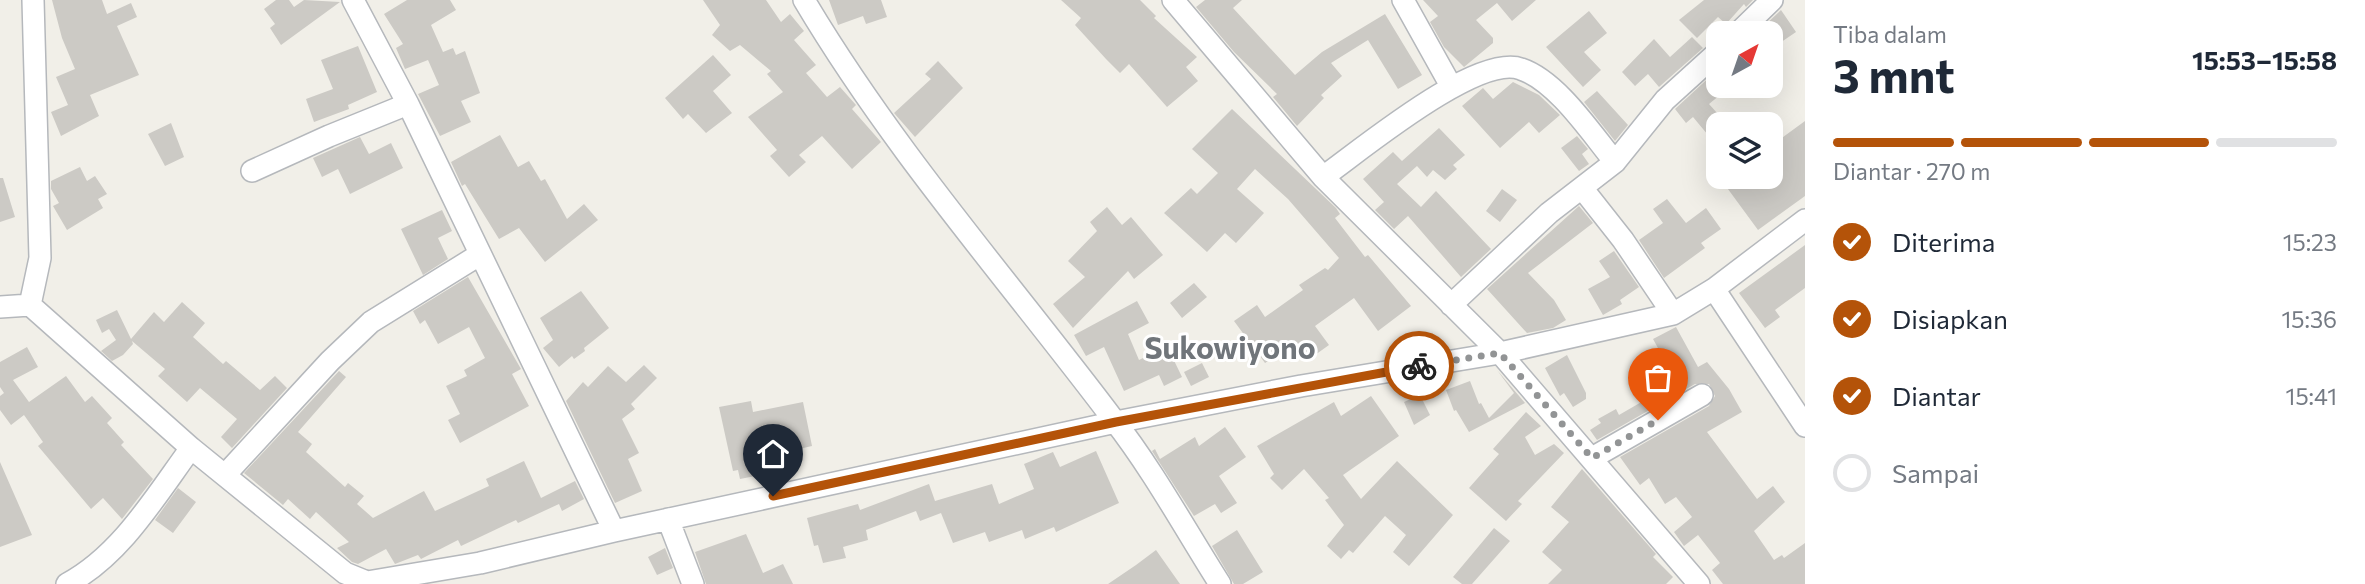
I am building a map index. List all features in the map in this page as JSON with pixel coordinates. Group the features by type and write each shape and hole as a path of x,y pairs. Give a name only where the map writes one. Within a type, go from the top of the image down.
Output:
{"street":[{"path":"30,305 40,258 33,0"},
{"path":"353,0 408,104 614,531"},
{"path":"804,0 868,99 937,193 1116,422 1220,584"},
{"path":"1173,0 1322,177 1500,353 1592,458 1686,580"},
{"path":"1403,0 1451,86"},
{"path":"1750,21 1772,0"},
{"path":"1451,305 1530,229 1615,162 1665,100 1706,63"},
{"path":"1322,177 1451,86 1493,69 1519,68 1549,85 1615,162"},
{"path":"252,171 408,104"},
{"path":"1582,187 1623,240 1673,314"},
{"path":"0,307 30,305 191,448 345,573 367,582 480,563 668,519 1116,422 1301,386 1500,353 1673,314 1714,289 1805,220"},
{"path":"225,475 330,361 371,322 479,255"},
{"path":"1714,289 1805,426"},
{"path":"1592,458 1702,395"},
{"path":"66,584 90,572 132,528 191,448"},
{"path":"668,519 694,584"}],"building":[{"path":"52,0 102,0 107,14 131,3 137,17 117,26 139,75 90,95 99,116 61,136 51,112 68,105 56,77 75,69 62,38"},
{"path":"276,0 289,0 294,7 304,0 340,2 281,45 270,28 275,24 264,9"},
{"path":"407,0 450,0 456,10 431,25 443,52 453,48 456,55 465,51 480,93 461,101 471,122 440,136 418,94 439,85 428,60 405,69 396,48 403,44 384,14"},
{"path":"703,0 766,0 781,22 790,14 804,31 794,40 816,65 806,73 827,97 840,87 856,105 852,109 881,142 852,169 822,136 799,155 806,162 789,177 770,156 777,150 748,117 783,92 767,74 771,71 740,45 730,51 712,35 720,25"},
{"path":"829,0 881,0 887,17 866,24 863,16 838,25"},
{"path":"1061,0 1140,0 1156,16 1154,18 1197,57 1186,67 1198,81 1167,107 1129,64 1120,73 1106,59 1075,25 1081,18"},
{"path":"1205,0 1242,0 1233,8 1295,75 1322,52 1385,14 1422,75 1398,89 1368,40 1331,63 1342,76 1321,95 1324,98 1297,126 1273,97 1277,94 1234,52 1196,7"},
{"path":"1423,0 1536,0 1512,21 1497,3 1476,20 1493,38 1493,43 1464,67 1444,47 1430,22 1438,16"},
{"path":"1704,0 1753,0 1746,7 1744,4 1729,21 1723,21 1718,17 1714,21 1706,21 1706,29 1697,38 1679,20"},
{"path":"1781,10 1796,32 1783,41 1783,21 1769,21"},
{"path":"1589,11 1607,33 1584,52 1601,70 1583,87 1546,47"},
{"path":"1692,37 1703,48 1659,87 1648,74 1635,86 1622,72 1654,39 1670,57"},
{"path":"358,46 377,92 348,105 349,109 314,122 306,99 333,89 321,60"},
{"path":"713,55 731,75 713,91 732,113 706,133 688,114 683,119 665,98"},
{"path":"938,61 963,88 915,137 894,113 931,79 925,74"},
{"path":"1706,80 1706,98 1716,98 1709,104 1716,112 1706,112 1706,133 1693,117 1686,123 1675,109"},
{"path":"1513,82 1539,95 1560,115 1539,133 1529,122 1500,148 1462,106 1483,88 1493,99"},
{"path":"1597,91 1628,125 1615,141 1584,102"},
{"path":"1232,109 1336,208 1340,214 1335,218 1365,257 1368,255 1411,306 1378,331 1354,298 1315,326 1329,345 1308,360 1296,343 1265,363 1234,321 1257,305 1265,317 1303,290 1299,285 1325,268 1328,270 1339,258 1288,199 1255,169 1237,189 1264,213 1236,243 1225,233 1207,252 1164,213 1191,188 1197,194 1218,173 1192,149"},
{"path":"1805,121 1805,196 1758,230 1728,189 1783,189 1783,137"},
{"path":"171,123 184,157 165,166 148,134"},
{"path":"1439,128 1465,155 1453,165 1457,169 1445,180 1433,170 1427,177 1417,166 1397,184 1421,207 1436,191 1491,249 1461,277 1408,216 1394,229 1375,210 1384,202 1363,179 1393,152 1402,161"},
{"path":"500,135 518,167 529,161 541,181 545,179 567,219 584,204 598,220 545,262 519,228 499,239 465,184 462,186 451,162"},
{"path":"1577,136 1588,149 1582,154 1589,164 1579,171 1561,148"},
{"path":"360,137 369,154 391,143 403,168 350,194 338,169 322,177 313,158"},
{"path":"80,167 87,181 95,176 107,194 98,199 103,208 67,230 53,206 59,203 51,189 51,181"},
{"path":"0,178 3,178 15,217 0,222"},
{"path":"1502,189 1517,200 1500,222 1486,211"},
{"path":"1667,199 1686,223 1706,208 1721,229 1701,243 1705,248 1664,278 1639,240 1663,223 1653,209"},
{"path":"1579,206 1593,223 1528,273 1554,300 1566,320 1553,328 1527,333 1487,289"},
{"path":"1107,207 1122,225 1131,217 1163,255 1134,279 1128,271 1073,328 1053,304 1085,277 1068,261 1097,231 1090,222"},
{"path":"442,210 452,231 438,238 448,259 423,275 401,229"},
{"path":"1805,245 1805,288 1775,310 1780,317 1765,328 1739,293"},
{"path":"1614,251 1639,287 1620,300 1622,304 1603,315 1588,289 1610,277 1599,261"},
{"path":"468,277 521,369 512,374 529,406 460,443 448,420 460,414 446,386 467,376 464,370 485,358 469,327 438,344 425,320 420,324 413,311"},
{"path":"1194,283 1207,297 1182,318 1170,303"},
{"path":"581,291 609,328 584,348 585,351 574,359 572,356 559,367 543,348 553,340 540,318"},
{"path":"1137,301 1149,323 1128,334 1139,360 1167,346 1182,377 1164,386 1159,375 1124,391 1104,347 1086,356 1074,335"},
{"path":"182,302 205,323 193,337 223,364 226,361 260,390 275,376 287,388 232,448 221,437 237,419 200,388 187,402 158,376 165,369 132,341 133,344 123,355 112,361 101,351 116,340 109,329 102,333 96,320 117,310 131,339 154,312 164,322"},
{"path":"1676,327 1698,367 1707,362 1729,389 1742,412 1707,432 1757,499 1773,486 1785,502 1754,531 1774,560 1782,555 1784,558 1805,543 1805,584 1723,584 1712,570 1720,563 1698,535 1684,546 1674,532 1692,517 1676,497 1665,504 1649,478 1640,485 1620,457 1709,406 1715,396 1709,384 1695,384 1597,440 1590,430 1601,423 1598,419 1616,409 1619,415 1669,386 1665,379 1673,375 1653,339"},
{"path":"27,347 38,367 13,380 29,402 66,376 85,402 92,396 112,418 107,423 124,442 121,445 153,479 122,519 103,498 91,509 38,446 43,442 24,415 11,425 0,410 0,396 4,393 0,387 0,362"},
{"path":"1567,355 1586,393 1586,399 1573,407 1564,393 1560,396 1545,368"},
{"path":"1202,363 1209,377 1191,386 1184,372"},
{"path":"644,365 657,378 631,404 635,409 622,419 639,453 628,459 642,491 615,503 566,401 583,382 588,387 608,366 626,382"},
{"path":"1497,370 1525,403 1469,432 1456,410 1454,411 1446,390 1470,381 1479,404 1481,403 1489,418 1514,393"},
{"path":"339,371 346,377 298,432 312,444 306,452 345,487 348,483 364,496 357,504 373,518 424,491 435,511 489,486 486,479 524,461 541,498 575,481 584,499 562,511 559,504 518,523 516,520 461,546 458,540 421,559 418,555 395,564 386,549 358,564 352,562 337,548 349,542 316,512 310,519 288,499 283,505 244,473"},
{"path":"1420,395 1430,415 1414,425 1404,402"},
{"path":"1371,396 1399,436 1343,475 1361,499 1397,461 1453,515 1409,566 1393,552 1406,535 1385,516 1353,553 1349,550 1341,559 1327,546 1344,525 1325,500 1329,498 1304,469 1282,490 1270,478 1274,474 1257,446 1334,402 1341,416"},
{"path":"751,401 753,412 803,402 812,446 786,452 781,430 757,436 765,474 740,479 738,470 733,471 719,407"},
{"path":"1526,412 1541,426 1525,437 1535,455 1554,444 1564,453 1518,501 1522,504 1506,521 1469,488 1499,454 1493,449"},
{"path":"1225,427 1246,457 1219,476 1237,503 1221,513 1215,504 1194,516 1152,451 1155,449 1160,459 1195,437 1199,446"},
{"path":"1096,451 1119,503 1056,532 1054,527 1025,539 1022,530 989,542 985,532 953,543 941,513 920,521 916,511 866,530 868,540 843,547 846,558 823,563 818,545 814,546 807,518 858,504 860,510 929,484 935,501 992,484 999,504 1034,489 1024,464 1053,452 1060,467"},
{"path":"0,462 32,535 0,547"},
{"path":"1582,469 1656,554 1653,557 1673,577 1666,584 1548,584 1562,570 1542,552 1569,522 1551,507"},
{"path":"178,488 196,502 173,533 155,520"},
{"path":"1494,528 1510,541 1472,584 1462,584 1453,577"},
{"path":"1237,530 1263,572 1243,584 1234,584 1212,546"},
{"path":"746,534 763,573 783,564 793,584 706,584 695,552"},
{"path":"665,548 673,568 657,575 648,557"},
{"path":"1156,550 1180,584 1108,584 1136,565"}],"way so far":[{"path":"1419,366 1500,353 1592,458 1658,420"}],"district":[{"name":"Sukowiyono","path":"1230,349"}],"route":[{"path":"773,496 1116,422 1419,366"}]}
